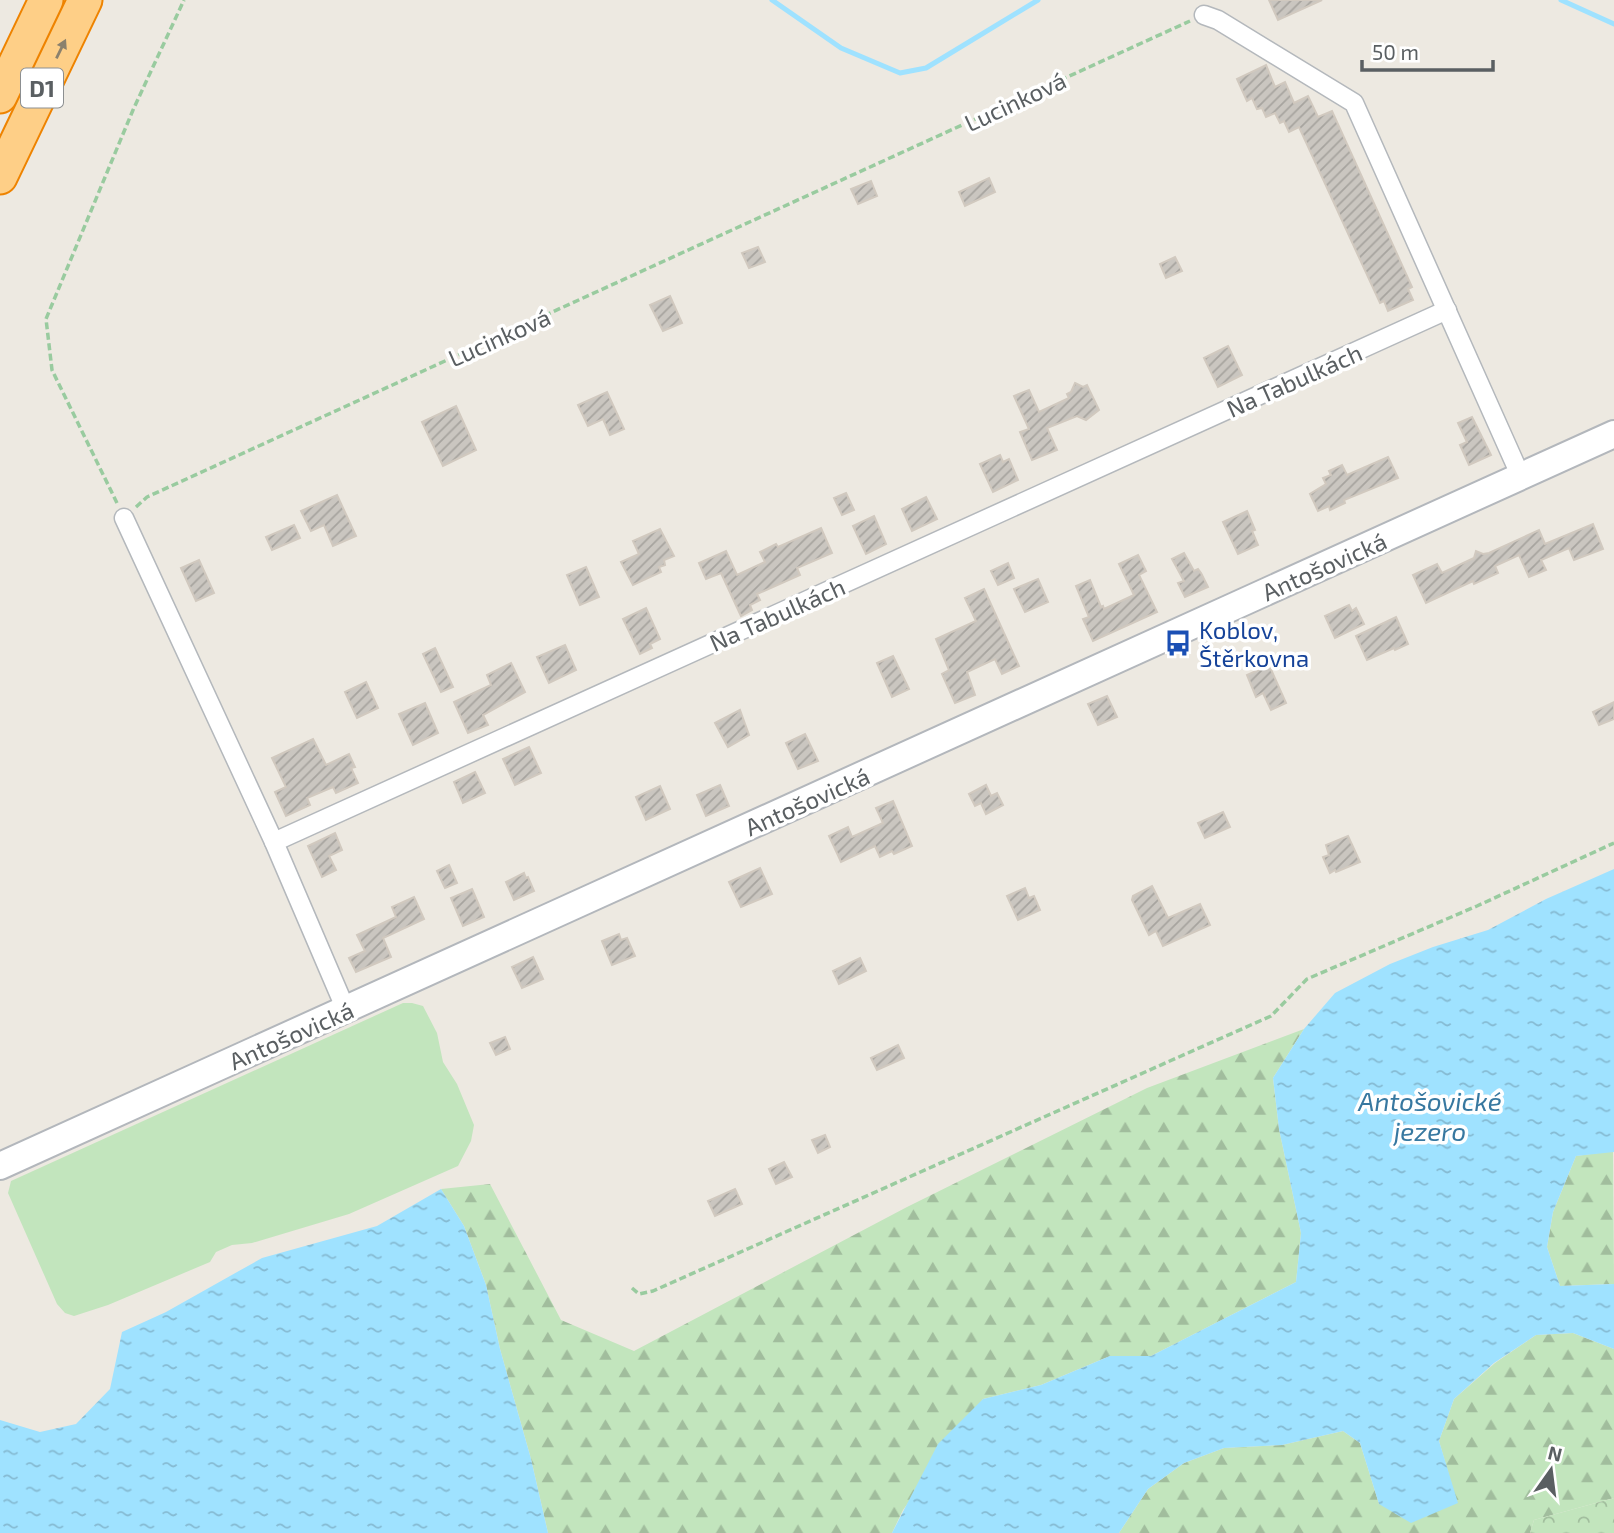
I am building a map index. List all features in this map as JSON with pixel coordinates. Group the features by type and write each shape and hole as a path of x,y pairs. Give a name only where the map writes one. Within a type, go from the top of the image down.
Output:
{"highway":[{"name":"D1","path":"0,96 46,0"},
{"name":"D1","path":"0,177 85,0"}],"street":[{"path":"1203,15 1218,20 1354,103 1521,477"},
{"name":"Na Tabulkách","path":"275,842 1447,310"},
{"name":"Antošovická","path":"0,1166 1614,434"},
{"path":"124,518 275,842 346,1010"}],"path":[{"path":"124,518 52,370 46,319 133,110 184,0"},
{"name":"Lucinková","path":"124,518 147,497 1203,15"},
{"path":"632,1288 639,1294 653,1291 1271,1016 1307,979 1477,906 1614,843"}],"green space":[{"path":"403,1003 423,1006 437,1033 443,1062 457,1084 474,1125 471,1141 458,1166 349,1214 252,1243 232,1245 216,1252 210,1262 108,1305 74,1316 65,1313 57,1304 8,1193 11,1181"},
{"path":"1304,1029 1273,1078 1279,1129 1301,1233 1296,1282 1151,1356 1110,1356 1041,1385 983,1399 903,1510 892,1533 548,1533 486,1285 464,1226 441,1189 490,1184 561,1320 634,1351 907,1207 1147,1088"},
{"path":"1613,1151 1614,1284 1560,1286 1547,1247 1553,1212 1576,1156"},
{"path":"1573,1333 1614,1349 1614,1498 1534,1520 1530,1533 1119,1533 1148,1489 1184,1463 1224,1448 1282,1445 1343,1431 1360,1443 1379,1504 1457,1503 1439,1441 1454,1399 1495,1363 1536,1335"},
{"path":"1614,1498 1614,1533 1530,1533 1534,1520"}],"water":[{"name":"Antošovické jezero","path":"1614,869 1614,1152 1576,1156 1553,1212 1547,1247 1560,1286 1614,1284 1614,1349 1573,1333 1536,1335 1494,1363 1454,1399 1439,1441 1458,1503 1411,1523 1379,1504 1360,1443 1343,1431 1282,1445 1224,1448 1184,1463 1148,1489 1119,1533 892,1533 938,1444 983,1399 1041,1385 1110,1356 1151,1356 1296,1282 1301,1233 1279,1129 1273,1078 1304,1029 1335,993 1390,964 1488,930 1546,899"},
{"path":"441,1189 464,1226 486,1285 548,1533 0,1533 0,1420 40,1432 76,1424 110,1389 122,1332 166,1312 262,1258 377,1226"}],"building":[{"path":"1269,0 1322,0 1278,20"},
{"path":"1266,65 1275,87 1285,82 1294,103 1308,96 1318,117 1332,111 1412,287 1408,289 1413,300 1388,311 1384,301 1380,303 1299,127 1289,132 1284,121 1280,123 1275,113 1266,117 1262,108 1257,109 1252,98 1247,101 1237,79"},
{"path":"989,178 995,192 965,206 959,192"},
{"path":"871,181 877,196 858,204 851,189"},
{"path":"758,247 765,262 749,268 742,253"},
{"path":"1175,257 1182,271 1166,278 1160,264"},
{"path":"670,296 682,323 663,331 650,305"},
{"path":"1228,346 1242,375 1218,387 1204,358"},
{"path":"1075,383 1083,387 1087,385 1099,410 1086,420 1077,416 1047,428 1057,450 1032,460 1020,432 1029,429 1014,396 1029,390 1039,412 1069,398 1067,394"},
{"path":"607,392 624,429 610,435 603,419 588,426 578,405"},
{"path":"456,406 476,450 443,466 422,422"},
{"path":"1472,417 1491,455 1469,465 1460,445 1467,442 1458,423"},
{"path":"1000,455 1003,462 1009,459 1018,480 993,492 980,464"},
{"path":"1388,457 1398,478 1344,500 1345,503 1330,510 1329,506 1318,511 1310,494 1326,484 1323,478 1331,475 1329,471 1342,465 1347,475"},
{"path":"846,493 854,510 842,515 834,498"},
{"path":"337,495 356,536 333,546 324,525 311,531 301,511"},
{"path":"926,497 937,519 912,531 902,509"},
{"path":"1247,511 1258,545 1238,554 1223,522"},
{"path":"874,516 886,544 866,554 853,526"},
{"path":"1593,524 1603,549 1574,560 1569,548 1541,560 1546,570 1529,577 1519,555 1495,566 1498,573 1474,584 1473,581 1426,603 1413,575 1437,564 1442,573 1474,558 1476,551 1489,553 1539,530 1545,544"},
{"path":"294,525 300,538 272,550 266,537"},
{"path":"821,528 832,553 797,568 800,575 757,594 760,600 750,605 752,610 741,616 721,573 706,579 699,563 726,551 737,575 765,562 760,552"},
{"path":"660,529 674,556 664,560 665,565 659,567 661,572 633,585 621,562 639,554 633,541"},
{"path":"1184,553 1194,571 1198,569 1201,573 1208,587 1185,597 1178,583 1184,581 1172,559"},
{"path":"1138,555 1146,571 1139,575 1157,612 1093,641 1083,619 1089,617 1076,586 1090,580 1104,609 1134,595 1119,564"},
{"path":"199,560 214,593 196,601 181,568"},
{"path":"1008,563 1014,578 998,585 991,571"},
{"path":"586,567 599,597 580,605 567,575"},
{"path":"1038,579 1048,602 1025,612 1014,589"},
{"path":"984,589 1019,666 1002,674 995,659 967,672 975,695 955,703 942,674 949,670 936,639 976,621 965,598"},
{"path":"1349,605 1352,611 1356,608 1364,624 1335,638 1325,616"},
{"path":"646,608 660,639 650,644 652,648 640,654 623,619"},
{"path":"1396,617 1408,644 1367,660 1356,636"},
{"path":"565,645 576,670 549,683 537,657"},
{"path":"435,648 453,687 441,692 423,654"},
{"path":"893,656 909,689 892,697 877,663"},
{"path":"511,663 525,692 483,715 488,725 468,733 454,702 491,685 487,675"},
{"path":"1269,665 1286,703 1271,710 1263,693 1256,697 1247,675"},
{"path":"366,682 378,708 357,718 345,692"},
{"path":"1107,696 1117,717 1098,725 1088,704"},
{"path":"1614,702 1614,719 1599,725 1593,712"},
{"path":"425,703 438,733 413,745 399,714"},
{"path":"740,710 749,735 728,747 715,723"},
{"path":"805,734 818,761 798,769 786,743"},
{"path":"313,739 326,765 349,754 355,767 351,768 358,783 336,793 333,787 307,798 310,805 286,816 275,792 286,787 272,758"},
{"path":"529,747 541,773 515,785 503,759"},
{"path":"475,772 485,793 463,803 454,782"},
{"path":"720,785 729,806 706,816 697,795"},
{"path":"986,785 991,796 997,793 1003,805 986,814 981,803 975,806 969,794"},
{"path":"660,786 670,809 646,820 636,797"},
{"path":"893,801 912,846 880,857 875,846 841,862 829,836 848,827 852,837 883,823 876,808"},
{"path":"1223,812 1230,827 1205,838 1198,823"},
{"path":"335,833 342,850 329,856 336,870 322,877 308,846"},
{"path":"1348,836 1360,862 1330,873 1323,857 1329,855 1326,845"},
{"path":"449,865 457,883 445,888 437,871"},
{"path":"760,868 772,894 741,907 729,882"},
{"path":"524,873 534,891 514,900 506,882"},
{"path":"1152,886 1168,918 1200,904 1210,925 1163,946 1156,931 1149,935 1132,900 1133,896"},
{"path":"1025,888 1029,898 1034,896 1040,910 1018,920 1007,896"},
{"path":"472,889 484,917 463,926 451,898"},
{"path":"414,897 424,919 383,938 391,957 356,972 349,958 365,951 357,935 396,917 392,907"},
{"path":"619,934 621,940 627,938 635,956 612,965 602,941"},
{"path":"533,957 543,979 522,988 512,967"},
{"path":"860,958 866,971 839,984 833,971"},
{"path":"505,1037 510,1049 496,1055 490,1043"},
{"path":"898,1045 904,1058 877,1070 871,1058"},
{"path":"825,1135 830,1147 818,1153 812,1140"},
{"path":"784,1162 792,1177 776,1184 769,1169"},
{"path":"735,1189 742,1204 715,1216 708,1201"}],"waterway":[{"path":"772,0 841,48 900,73 926,68 1038,0"},
{"path":"1561,0 1614,24"}],"place":[{"name":"Koblov, Štěrkovna","path":"1178,643"}]}
